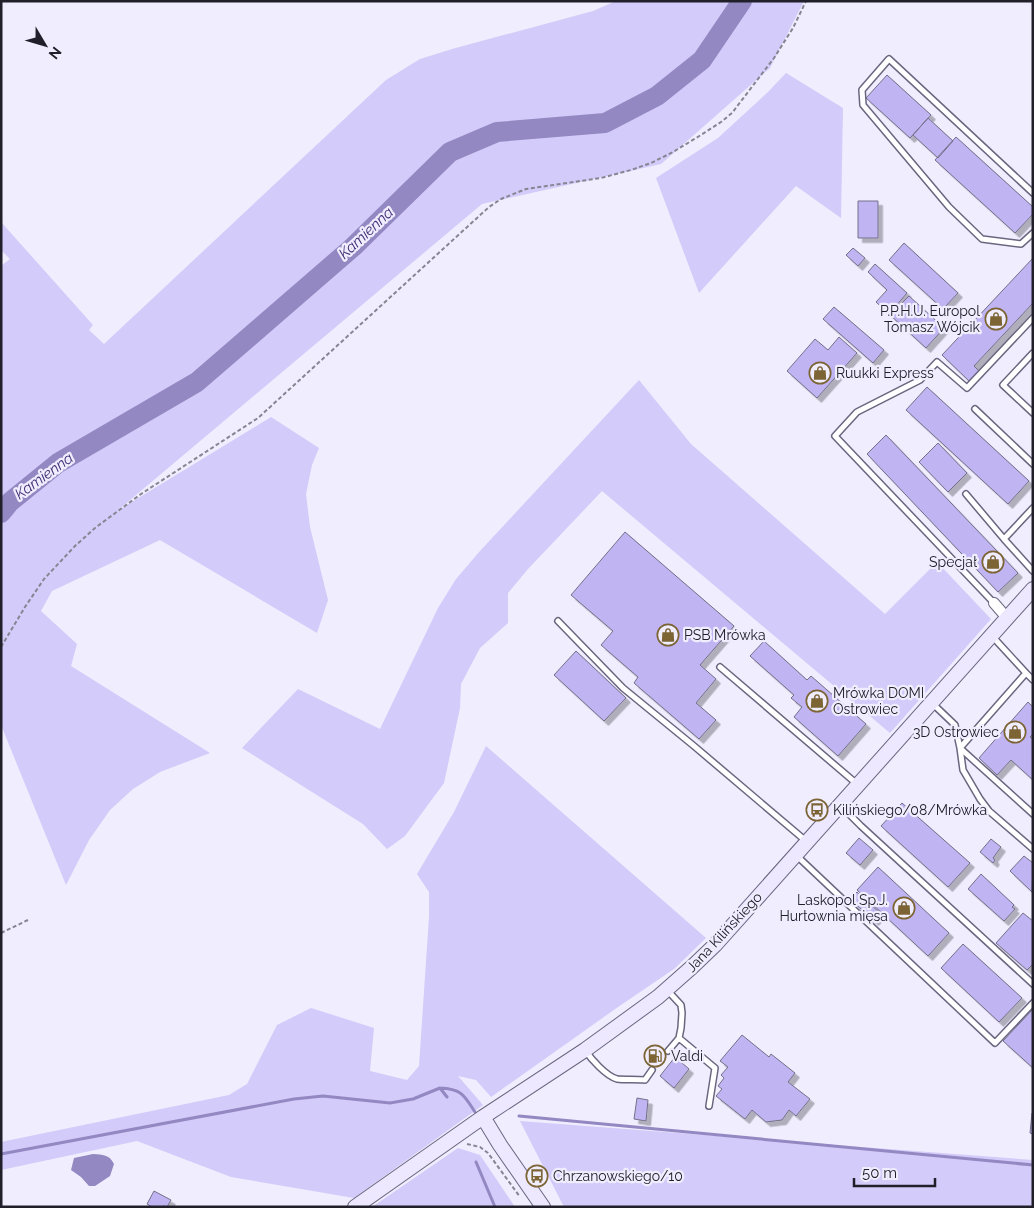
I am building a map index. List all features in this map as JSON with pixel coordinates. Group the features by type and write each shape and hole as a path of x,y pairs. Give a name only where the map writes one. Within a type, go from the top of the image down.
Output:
{"street":[{"name":"Jana Kilińskiego","path":"360,1205 483,1117 584,1050 667,989 692,967 715,945 991,635 1030,596"},
{"path":"994,603 1007,618"},
{"path":"483,1117 504,1152 543,1207"}],"lane":[{"path":"1033,193 889,58 862,90 863,105 948,207 982,239 1021,244 1033,233"},
{"path":"994,603 835,436 857,412 920,380 937,362 966,388 1033,318"},
{"path":"1033,353 1003,385 1033,413"},
{"path":"975,410 1033,464"},
{"path":"966,494 1033,571"},
{"path":"1004,539 1033,508"},
{"path":"558,621 624,688 806,842"},
{"path":"991,635 1033,680"},
{"path":"720,668 857,785"},
{"path":"960,748 1026,673"},
{"path":"931,702 955,725 964,770 980,799 989,811 1033,848"},
{"path":"960,748 1033,814"},
{"path":"839,805 1033,984"},
{"path":"795,854 995,1043 1033,1003"},
{"path":"667,989 681,1005 682,1028 679,1038 668,1051"},
{"path":"679,1038 715,1068 709,1106"},
{"path":"584,1050 590,1059 615,1078 645,1080 652,1070"}],"path":[{"path":"1,647 44,579 75,546 95,528 141,494 258,418 488,207 501,199 526,189 601,178 651,163 674,152 721,122 732,113 774,58 793,28 806,1"},
{"path":"1,933 28,920"},
{"path":"488,1153 521,1199"}],"shaded area":[{"path":"616,1 804,1 770,68 661,164 482,204 117,511 271,417 319,448 312,465 306,494 310,527 328,600 317,633 160,540 52,591 41,611 77,644 71,666 210,753 160,772 133,789 110,810 89,840 66,885 1,725 1,266 10,259 1,250 1,222 93,325 89,330 104,344 386,80 420,59 593,11"},
{"path":"786,73 843,108 841,218 796,186 699,293 656,178 718,138"},
{"path":"639,380 691,444 885,614 937,562 991,619 890,733 602,491 528,569 508,593 508,623 480,648 461,684 460,708 444,783 405,836 387,849 363,824 242,748 298,689 380,729 438,608 456,579"},
{"path":"486,746 706,938 674,969 491,1097 476,1080 458,1076 483,1105 354,1198 231,1177 137,1141 1,1170 1,1142 229,1095 247,1084 277,1025 311,1008 374,1028 370,1071 407,1080 419,1066 429,917 429,892 417,874 454,812"},
{"path":"520,1121 1033,1160 1033,1207 564,1207"},
{"path":"458,1148 480,1155 515,1207 372,1207"},
{"path":"93,1154 108,1157 114,1164 110,1176 95,1186 89,1186 71,1170 74,1158"}],"building":[{"path":"887,75 931,115 910,138 866,98"},
{"path":"928,118 953,141 938,158 913,135"},
{"path":"956,137 1033,207 1033,214 1015,233 935,160"},
{"path":"858,201 878,201 878,238 858,238"},
{"path":"904,243 958,293 943,309 889,260"},
{"path":"853,248 865,258 858,266 846,255"},
{"path":"1033,258 1033,303 974,366 979,371 969,381 942,355"},
{"path":"875,264 907,293 889,314 876,302 887,290 868,272"},
{"path":"909,296 944,328 926,348 890,315"},
{"path":"834,307 884,350 873,363 823,319"},
{"path":"839,337 857,353 817,398 787,371 815,339 828,350"},
{"path":"927,387 1029,481 1008,504 906,410"},
{"path":"886,435 1018,573 998,592 867,454"},
{"path":"938,443 967,473 948,492 919,462"},
{"name":"PSB Mrówka","path":"625,532 734,626 700,665 716,679 696,703 716,720 699,739 634,683 638,677 601,645 613,631 571,595"},
{"name":"Mrówka DOMI Ostrowiec","path":"764,641 807,680 811,676 866,724 838,756 794,717 802,707 791,698 794,695 750,656"},
{"path":"576,651 626,698 604,721 554,675"},
{"path":"1028,702 1033,707 1033,734 1030,737 1033,739 1033,780 1011,760 997,775 979,758"},
{"path":"902,803 970,863 948,887 881,826"},
{"path":"859,838 873,850 860,865 846,853"},
{"path":"991,839 1001,847 993,858 995,860 993,863 980,852"},
{"path":"1024,856 1033,863 1032,892 1010,871"},
{"path":"878,867 949,933 928,956 857,890"},
{"path":"981,874 1014,905 1012,907 1015,909 1004,921 968,889"},
{"path":"857,892 881,914 874,921 850,899"},
{"path":"1023,913 1033,921 1033,964 1027,970 996,943"},
{"path":"963,944 1022,998 999,1022 941,968"},
{"path":"1033,1009 1033,1068 1003,1041"},
{"path":"742,1035 769,1057 771,1054 795,1073 788,1082 810,1099 796,1116 789,1110 782,1120 766,1122 752,1110 745,1119 716,1096 722,1089 718,1086 724,1078 721,1075 728,1067 720,1061"},
{"path":"675,1057 689,1069 674,1088 660,1076"},
{"path":"637,1098 648,1100 646,1121 634,1119"},
{"path":"1033,1114 1033,1134 1030,1133"},
{"path":"154,1191 171,1200 167,1207 152,1207 147,1204"}],"waterway":[{"name":"Kamienna","path":"1,513 10,502 58,463 197,382 353,247 450,152 497,132 605,123 657,96 702,60 742,1"},
{"path":"440,1088 462,1094 475,1112"},
{"path":"1,1154 294,1099 323,1096 390,1103 413,1099 440,1088 447,1097"},
{"path":"519,1116 1033,1165"},
{"path":"476,1162 495,1207"}],"place":[{"name":"P.P.H.U. Europol Tomasz Wójcik","path":"996,319"},
{"name":"Ruukki Express","path":"820,373"},
{"name":"Specjał","path":"993,562"},
{"name":"PSB Mrówka","path":"668,635"},
{"name":"Mrówka DOMI Ostrowiec","path":"817,701"},
{"name":"3D Ostrowiec","path":"1015,732"},
{"name":"Kilińskiego/08/Mrówka","path":"817,810"},
{"name":"Laskopol Sp.J. Hurtownia mięsa","path":"904,908"},
{"name":"Valdi","path":"655,1056"},
{"name":"Chrzanowskiego/10","path":"537,1176"}]}
